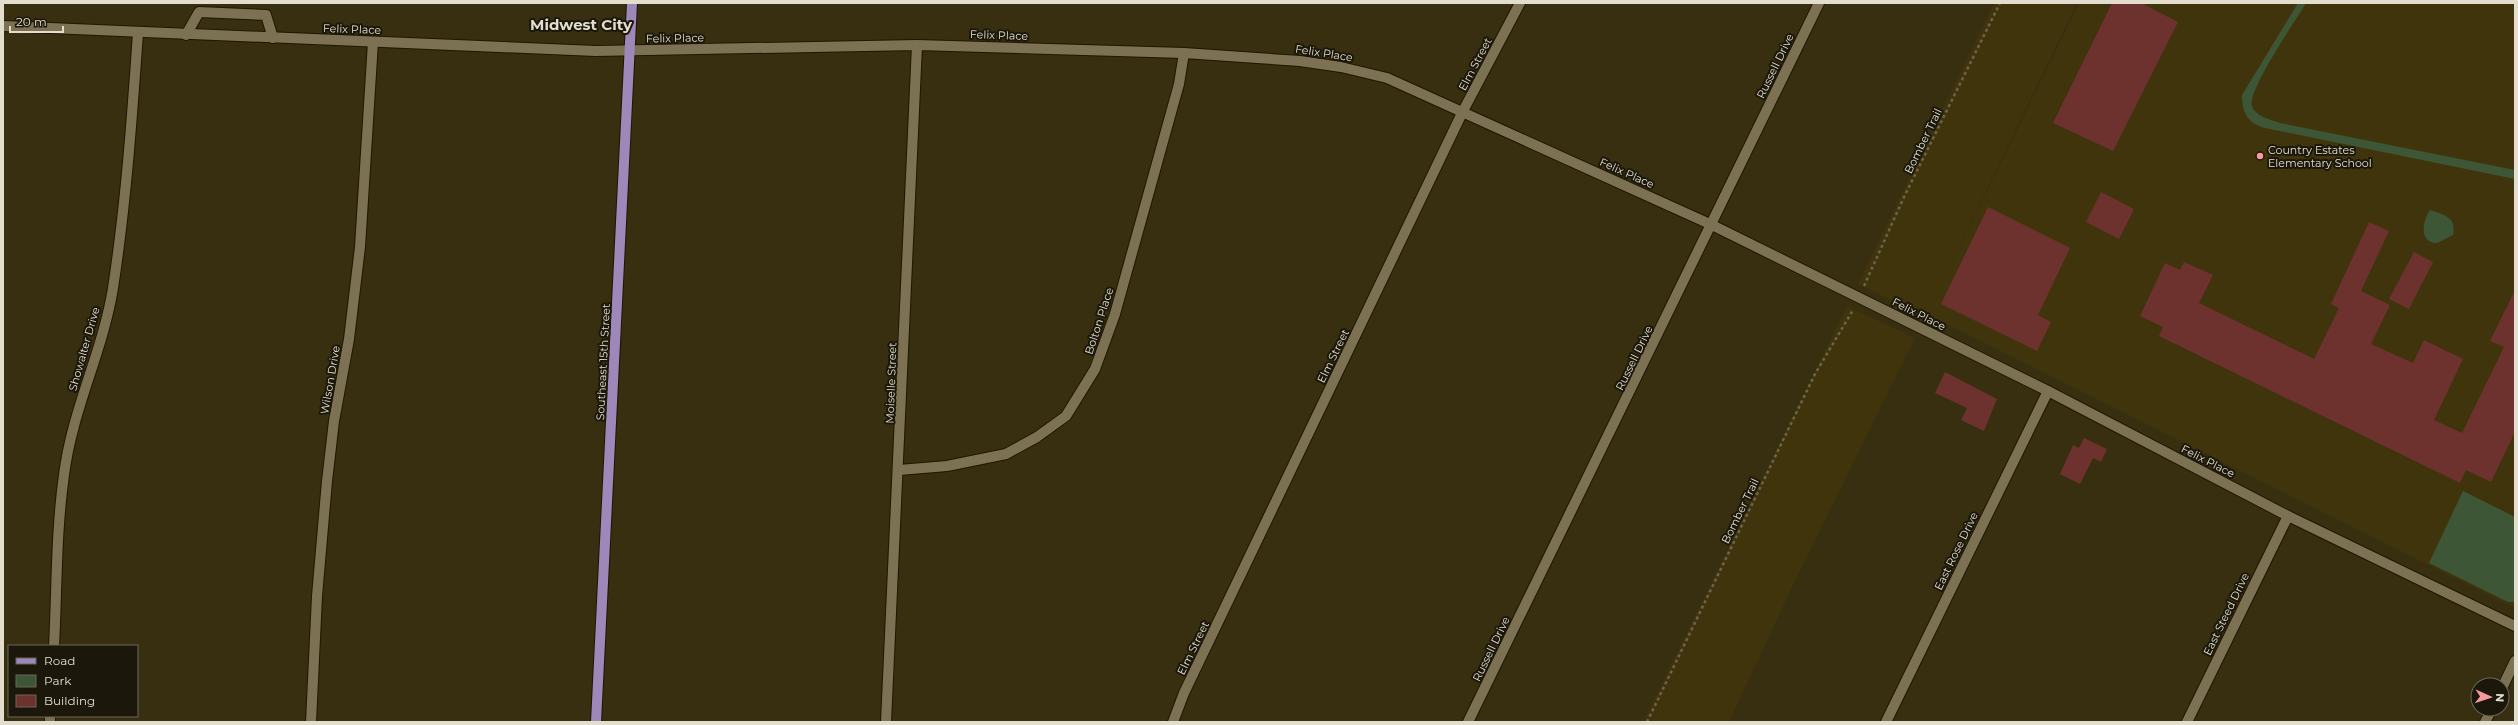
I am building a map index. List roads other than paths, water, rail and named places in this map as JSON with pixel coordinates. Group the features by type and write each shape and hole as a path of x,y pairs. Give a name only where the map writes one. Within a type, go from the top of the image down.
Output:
{"main road":[{"name":"Southeast 15th Street","path":"596,722 632,3"}],"street":[{"name":"Elm Street","path":"1174,722 1188,686 1463,111 1520,3"},
{"name":"Russell Drive","path":"1468,722 1712,225 1819,3"},
{"path":"186,34 199,12 266,15 273,38"},
{"name":"Felix Place","path":"3,26 138,33 630,51 917,45 1184,53 1300,61 1342,67 1387,78 1463,111 1712,225 2048,391 2288,516 2515,626"},
{"name":"Showalter Drive","path":"54,645 64,474 77,416 104,330 113,289 127,168 138,33"},
{"name":"Wilson Drive","path":"311,722 317,596 326,497 360,247 373,42"},
{"name":"Moiselle Street","path":"886,722 899,470 917,45"},
{"name":"Bolton Place","path":"899,470 947,466 1006,454 1038,437 1066,416 1095,370 1115,314 1179,84 1184,53"},
{"name":"East Rose Drive","path":"1886,722 2048,391"},
{"name":"East Steed Drive","path":"2187,722 2288,516"},
{"path":"2507,677 2515,661"}],"place":[{"name":"Country Estates Elementary School","path":"2260,156"}],"district":[{"name":"Midwest City","path":"581,25"}]}
